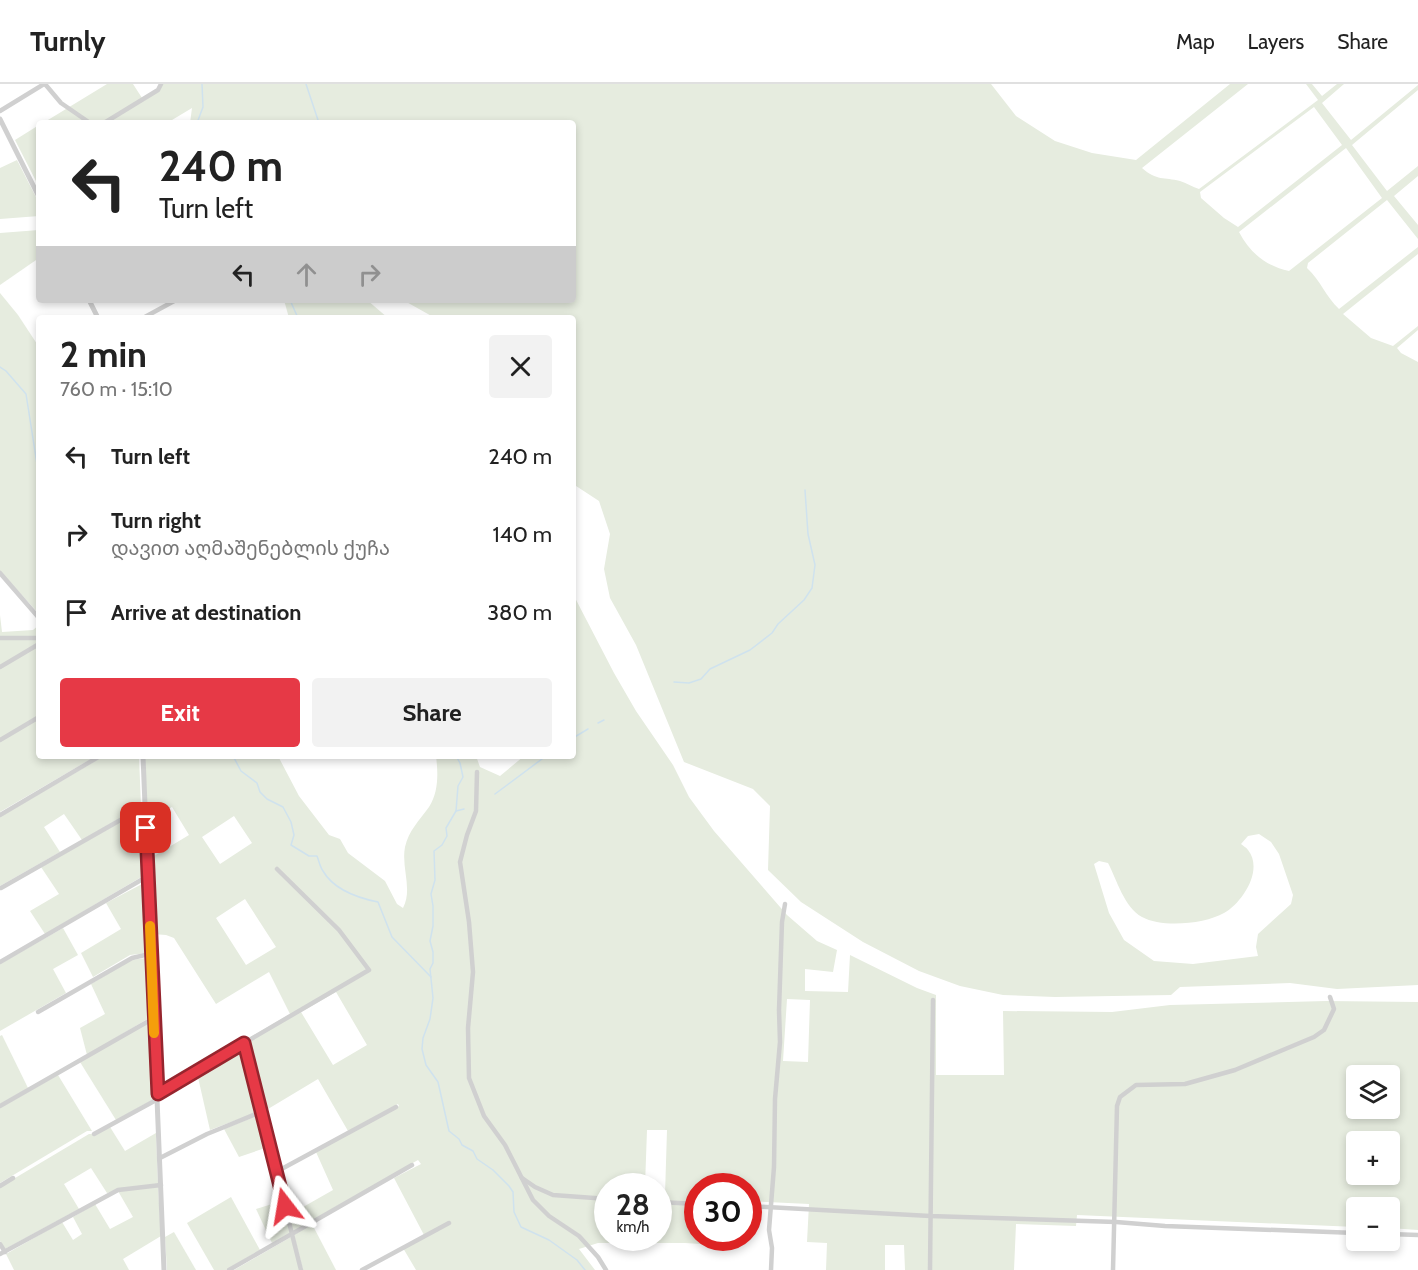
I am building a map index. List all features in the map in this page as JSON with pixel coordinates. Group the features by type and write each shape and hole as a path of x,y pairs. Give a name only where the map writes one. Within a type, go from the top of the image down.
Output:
{"street":[{"path":"0,111 44,84 61,103 86,120"},
{"path":"109,120 160,86"},
{"path":"0,118 36,191"},
{"path":"148,315 170,303"},
{"path":"0,573 36,615"},
{"path":"0,638 36,638"},
{"path":"0,667 36,646"},
{"path":"0,740 36,719"},
{"path":"0,815 95,759"},
{"path":"143,759 164,1270"},
{"path":"477,772 476,811 460,862 469,922 473,972 468,1028 469,1078 484,1116 505,1145 520,1176 540,1207 579,1236 598,1257 606,1270"},
{"path":"1,888 145,806"},
{"path":"94,1134 369,970 339,930 277,869"},
{"path":"0,962 148,876"},
{"path":"771,1270 769,1230 780,1042 782,922 785,904"},
{"path":"38,1012 132,958 145,955 151,959"},
{"path":"1113,1270 1117,1106 1120,1097 1136,1085 1185,1084 1235,1070 1314,1037 1324,1030 1334,1010 1330,997"},
{"path":"930,1270 933,1000"},
{"path":"0,1106 154,1018"},
{"path":"244,1043 301,1270"},
{"path":"276,1172 396,1107"},
{"path":"159,1158 207,1134 261,1112"},
{"path":"229,1270 412,1166"},
{"path":"520,1176 535,1187 553,1195 594,1198"},
{"path":"0,1185 13,1178"},
{"path":"0,1244 2,1253 118,1190 161,1185"},
{"path":"762,1207 930,1216 1346,1233"},
{"path":"362,1270 449,1223"},
{"path":"1400,1234 1418,1235"}],"shaded area":[{"path":"107,84 133,84 144,101 160,90 162,84 991,84 1016,116 1055,141 1092,153 1136,160 1230,84 1248,84 1142,168 1156,177 1180,181 1199,189 1318,100 1306,84 1312,84 1322,96 1337,84 1344,84 1322,103 1351,140 1418,85 1418,90 1352,145 1387,191 1418,166 1418,176 1394,196 1418,225 1418,239 1387,200 1308,263 1307,268 1339,309 1418,247 1418,254 1343,314 1371,338 1393,346 1418,326 1418,330 1397,348 1401,353 1418,362 1418,985 1337,989 1290,983 1180,987 1171,995 1055,997 1003,995 960,986 919,971 863,942 801,902 768,870 770,806 753,789 684,762 636,645 610,598 604,569 610,534 599,501 576,486 576,315 430,315 408,303 576,303 576,120 190,120 192,108 172,120 48,120","holes":["1314,107 1342,145 1238,227 1201,198 1200,192","1346,148 1382,198 1289,271 1273,266 1260,258 1239,232","1259,834 1271,842 1279,854 1293,895 1291,904 1258,934 1256,947 1258,956 1193,964 1154,961 1124,940 1109,913 1094,864 1099,861 1108,863 1130,907 1142,917 1161,923 1195,922 1224,913 1244,894 1254,867 1248,850 1241,844 1248,836"]},
{"path":"36,127 36,181 15,140"},
{"path":"17,160 36,197 36,216 0,219 0,168"},
{"path":"36,230 36,260 0,285 0,233"},
{"path":"0,293 36,342 36,611 0,571"},
{"path":"285,303 370,303 384,315 288,315"},
{"path":"576,600 636,711 673,765 689,797 714,831 787,915 817,941 837,950 833,972 805,969 805,991 848,992 850,955 936,995 936,1075 1004,1075 1003,1011 1112,1012 1170,1005 1326,1001 1418,1002 1418,1230 1400,1229 1400,1197 1346,1197 1346,1227 1077,1215 1076,1226 1016,1224 1014,1270 905,1270 904,1245 885,1245 885,1270 826,1270 827,1243 807,1242 809,1204 762,1202 762,1173 684,1173 684,1243 672,1243 672,1173 666,1173 667,1130 647,1130 645,1173 594,1173 594,1244 579,1249 595,1270 416,1270 403,1248 424,1235 394,1178 421,1164 418,1160 293,1231 289,1215 333,1190 316,1152 399,1106 398,1104 348,1131 318,1079 263,1112 247,1039 290,1014 269,972 216,1004 174,938 153,934 149,859 189,835 172,807 147,821 145,759 280,759 299,796 329,835 340,839 348,853 385,881 397,904 403,908 407,893 405,847 412,831 435,795 436,759 477,759 480,767 500,776 520,759 576,759","holes":["234,816 252,843 220,864 202,837","245,899 276,947 246,965 216,918","336,992 367,1045 333,1065 301,1012","787,999 810,1000 808,1062 783,1061"]},
{"path":"0,615 2,632 33,630 36,628 36,759 91,759 0,812"},
{"path":"99,759 139,759 141,806 82,840 64,814 44,827 60,852 0,886 0,817"},
{"path":"138,812 141,813 143,876 45,934 30,911 59,894 41,867"},
{"path":"144,885 147,953 130,955 93,977 81,953 121,929 106,903"},
{"path":"63,928 78,955 53,969 66,993 0,1031 0,964"},
{"path":"146,958 149,1018 87,1055 80,1028 105,1014 91,984 131,960"},
{"path":"151,1021 154,1099 116,1120 80,1062"},
{"path":"2,1035 28,1088 0,1104 0,1036"},
{"path":"241,1048 257,1112 210,1130 197,1073"},
{"path":"58,1075 92,1131 87,1131 0,1183 0,1108"},
{"path":"259,1115 268,1147 239,1157 224,1129"},
{"path":"110,1127 125,1151 156,1133 158,1184 107,1193 91,1168 64,1184 79,1209 5,1249 0,1241 0,1187 89,1134 97,1134"},
{"path":"158,1187 161,1236 123,1259 129,1270 14,1270 6,1254 62,1222 73,1240 82,1234 73,1217 95,1204 110,1229 133,1217 118,1191"},
{"path":"231,1197 260,1250 226,1270 214,1270 187,1223"},
{"path":"282,1201 290,1233 272,1243 256,1209"},
{"path":"312,1224 336,1270 303,1270 294,1235"},
{"path":"174,1232 196,1270 167,1270 165,1237"},
{"path":"291,1237 300,1270 234,1270"}],"waterway":[{"path":"198,120 203,107 202,84"},
{"path":"306,84 318,120"},
{"path":"291,303 297,315"},
{"path":"0,367 26,394 36,458"},
{"path":"674,682 689,683 701,679 710,669 750,650 772,633 778,624 804,600 812,588 815,565 808,534 805,490"},
{"path":"598,723 604,720"},
{"path":"576,736 588,729"},
{"path":"235,759 241,771 257,783 260,792 267,799 283,807 291,822 294,835 291,845 309,856 317,856 328,878 340,888 378,902 392,937 431,977"},
{"path":"458,759 463,777 458,786 456,811 446,828 447,836 442,845 434,851 435,880 431,894 433,926 430,941 433,952 433,963 430,969 433,998 422,1049 426,1065 438,1082 449,1131 509,1186 513,1192 514,1212 521,1227 549,1240 577,1260 585,1270"},
{"path":"495,794 542,759"},
{"path":"456,811 464,809"}],"slow traffic":[{"path":"150,926 154,1033"}],"route":[{"path":"146,828 158,1094 244,1043 285,1206"}]}
